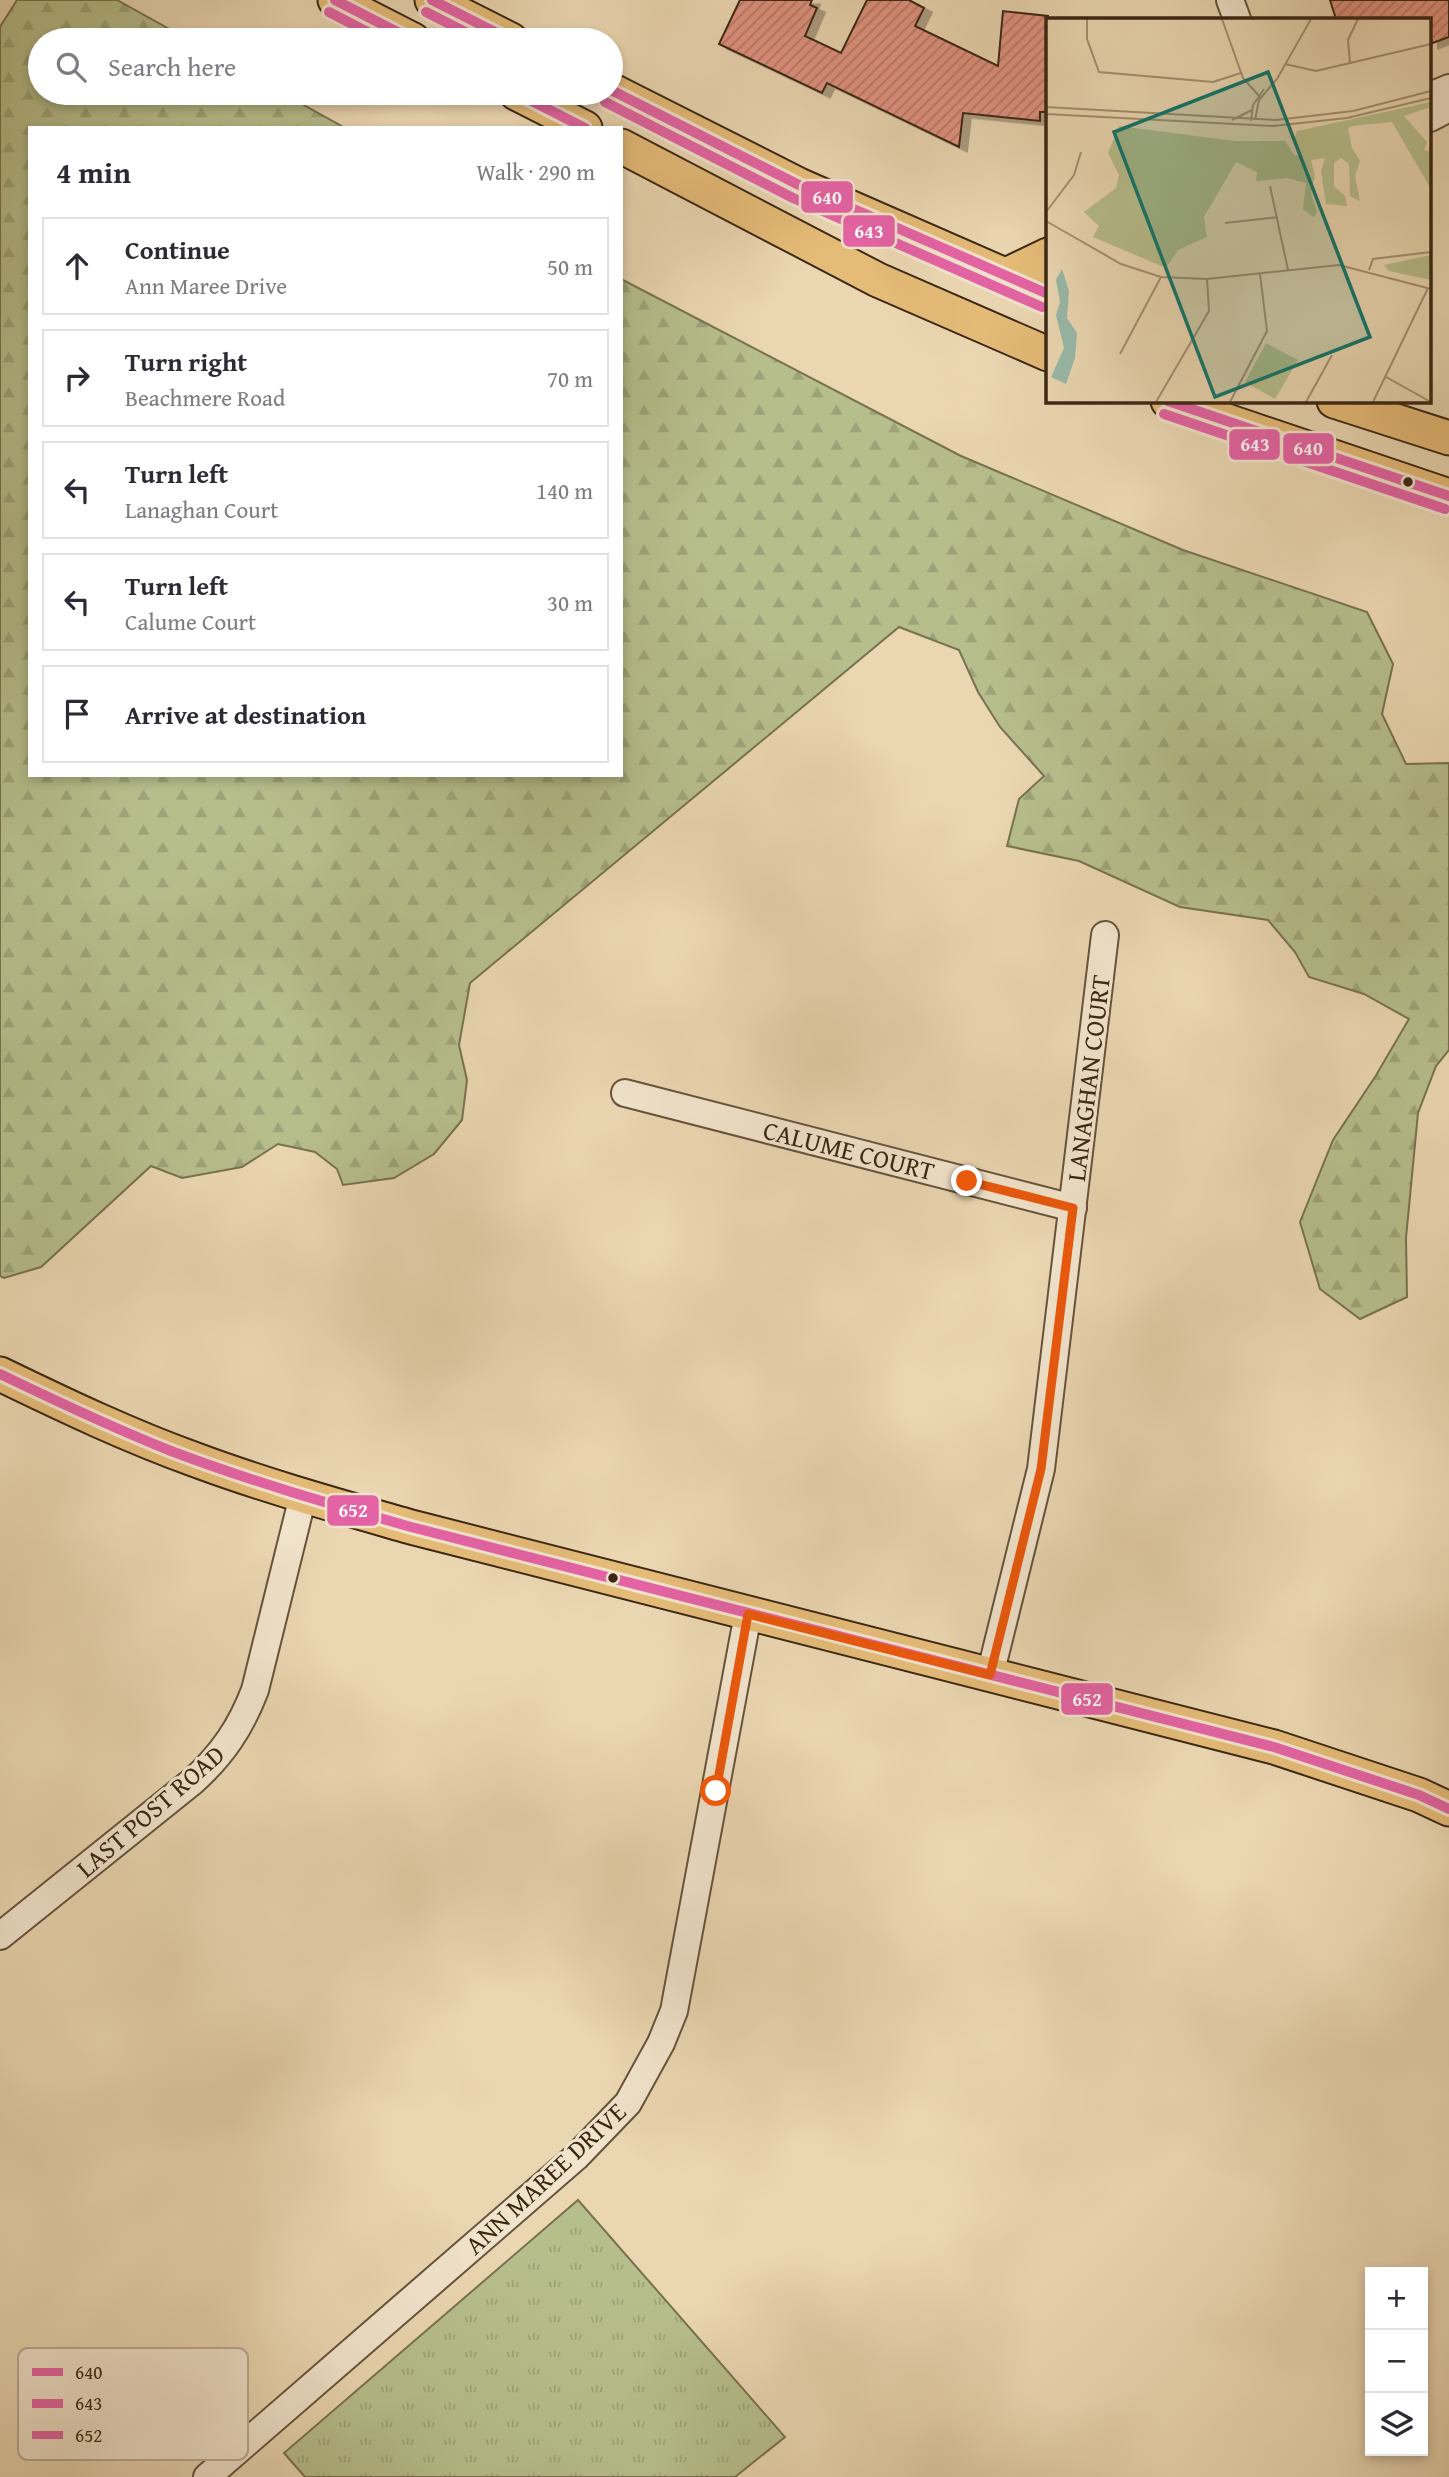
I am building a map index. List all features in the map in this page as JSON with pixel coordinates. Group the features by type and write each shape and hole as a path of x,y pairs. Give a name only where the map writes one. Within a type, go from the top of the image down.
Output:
{"main road":[{"path":"335,0 390,28"},
{"path":"432,0 488,28"},
{"path":"623,96 799,185 1046,293"},
{"path":"540,105 581,126"},
{"path":"623,147 878,280 1046,353"},
{"path":"1004,276 1046,256"},
{"path":"1171,402 1318,454 1449,496"},
{"path":"1337,402 1449,438"},
{"path":"0,1374 159,1446 303,1496 411,1527 1274,1747 1419,1795 1449,1809"}],"street":[{"path":"1230,0 1237,18"},
{"path":"1432,95 1449,88"},
{"path":"1432,117 1449,108"},
{"name":"LANAGHAN COURT","path":"990,1675 1041,1469 1105,935"},
{"name":"CALUME COURT","path":"625,1093 1073,1208"},
{"name":"LAST POST ROAD","path":"0,1936 193,1781 213,1763 231,1740 246,1714 255,1690 303,1496"},
{"name":"ANN MAREE DRIVE","path":"248,2441 576,2157 628,2103 639,2085 674,2011 748,1614"},
{"name":"ANN MAREE DRIVE","path":"207,2477 227,2460"}],"green space":[{"path":"17,0 117,0 167,28 28,28 28,105 304,105 341,126 28,126 28,777 623,777 623,280 961,456 1183,550 1367,612 1393,664 1382,714 1406,764 1449,763 1449,1050 1436,1066 1418,1113 1406,1238 1407,1297 1360,1319 1320,1289 1300,1222 1333,1140 1409,1019 1364,994 1309,977 1295,952 1268,920 1180,907 1079,861 1007,846 1019,799 1044,776 1000,727 978,692 959,650 899,627 470,983 459,1045 467,1080 462,1120 434,1154 394,1178 343,1185 337,1169 315,1152 278,1144 242,1167 182,1178 151,1166 41,1267 4,1278 0,1276 0,27"},
{"path":"578,2200 785,2437 735,2477 305,2477 284,2453"}],"building":[{"path":"740,0 812,0 810,5 817,8 805,36 841,53 867,0 909,0 924,8 915,26 998,66 1003,11 1048,16 1046,112 1040,112 1040,121 963,113 959,147 827,83 822,93 719,44"},
{"path":"1330,0 1449,0 1449,37 1432,43 1432,18 1336,18"}],"transit line":[{"name":"640","path":"335,0 390,28"},
{"name":"640","path":"432,0 487,28"},
{"name":"643","path":"329,12 360,28"},
{"name":"643","path":"426,12 457,28"},
{"name":"640","path":"623,96 799,185 1046,293"},
{"name":"640","path":"540,105 581,126"},
{"name":"643","path":"611,105 793,198 1042,307"},
{"name":"640","path":"1171,402 1449,496"},
{"name":"643","path":"1164,414 1445,509"},
{"name":"652","path":"0,1374 171,1451 320,1501 411,1527 1274,1747 1419,1795 1449,1809"}],"route":[{"path":"716,1791 748,1614 990,1675 1041,1469 1073,1208 967,1181"}]}
